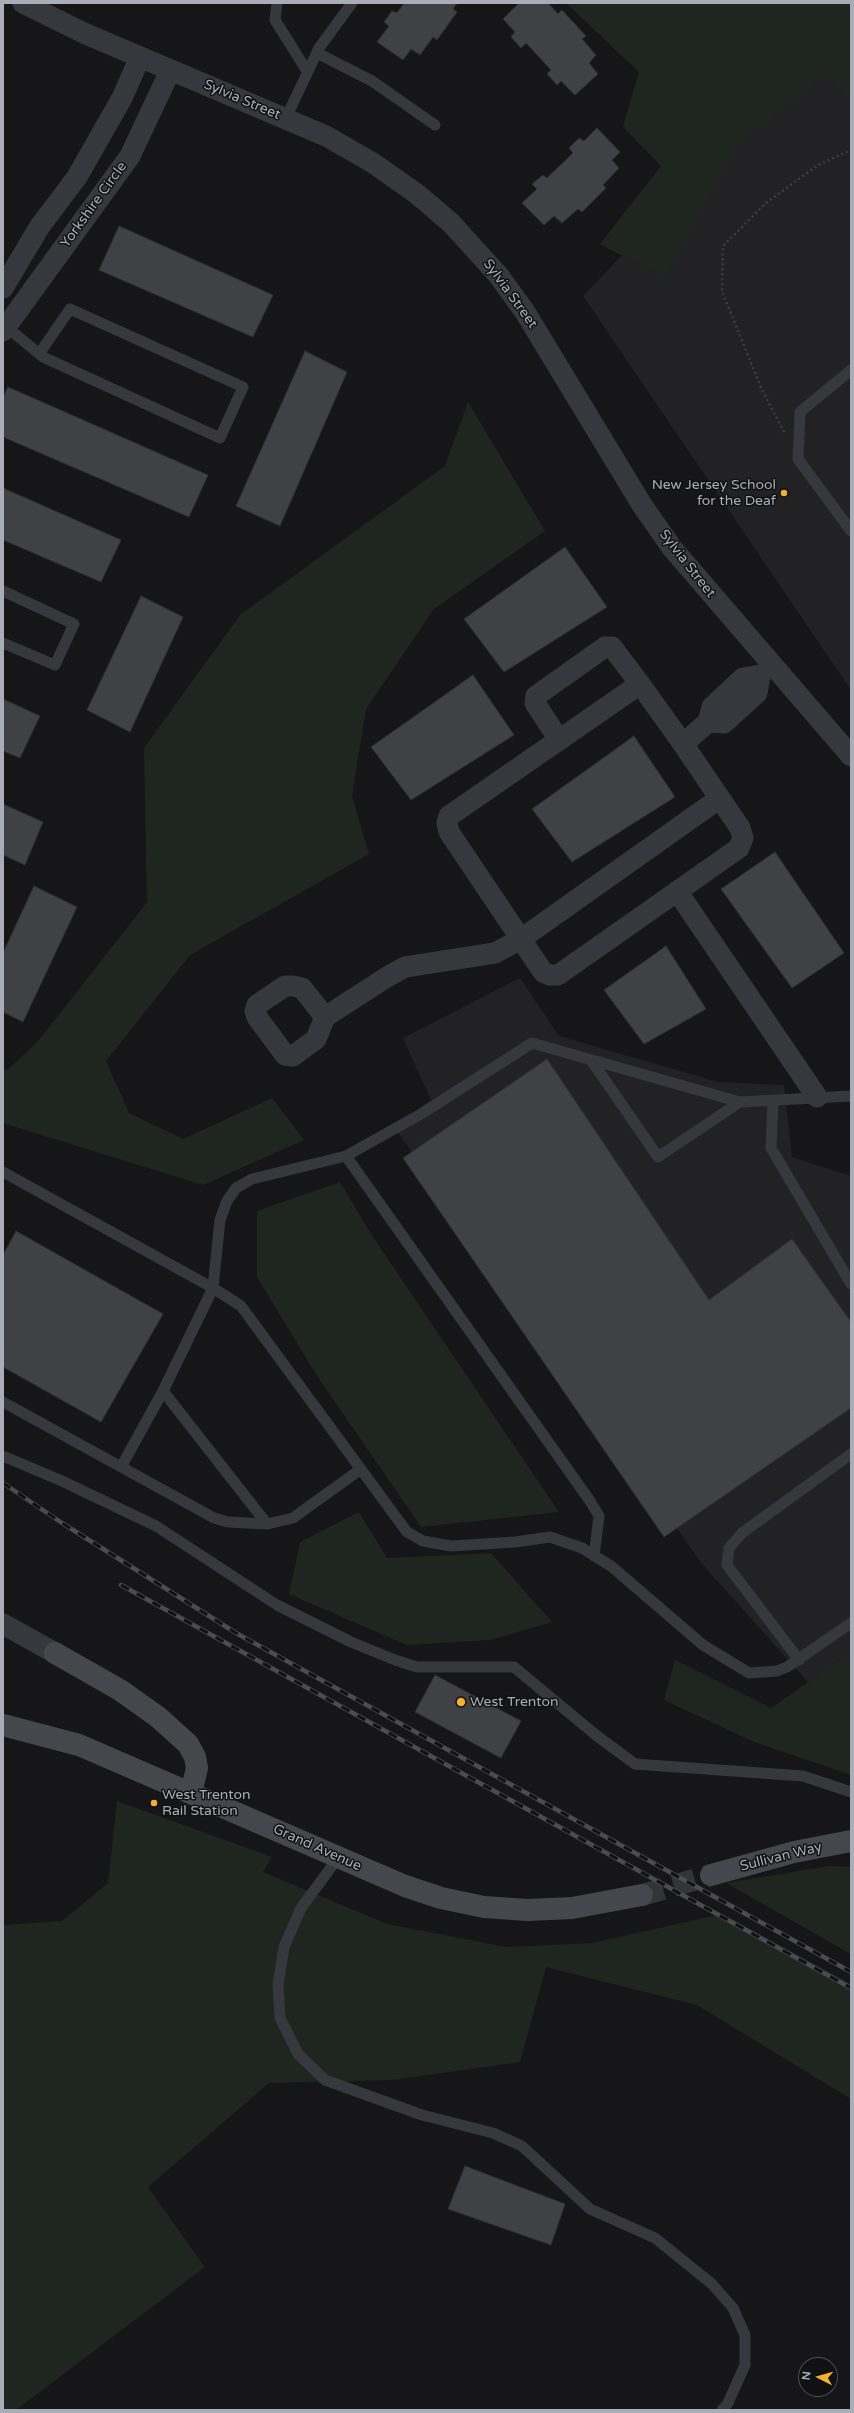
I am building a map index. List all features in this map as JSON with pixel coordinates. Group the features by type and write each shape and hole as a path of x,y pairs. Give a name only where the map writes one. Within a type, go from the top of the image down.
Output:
{"main road":[{"path":"55,1653 120,1690 158,1717 188,1744 197,1768 191,1794"},
{"name":"Grand Avenue","path":"3,1725 79,1745 338,1858 405,1886 441,1898 484,1907 528,1910 572,1908 642,1895"},
{"name":"Sullivan Way","path":"711,1875 794,1852 851,1841"}],"street":[{"name":"Sylvia Street","path":"23,3 140,57 326,136 373,163 417,194 476,249 526,312 642,505 672,548 766,670 851,756"},
{"path":"3,288 40,226 77,177 122,98 140,57"},
{"name":"Yorkshire Circle","path":"4,327 130,156 170,70"},
{"path":"559,740 535,703 536,696 605,647 612,647 640,684 683,744 740,828 743,838 739,848 558,975 550,975 543,972 449,832 447,824 449,816 559,740 640,684"},
{"path":"683,744 708,722 724,723 757,693 766,670"},
{"path":"325,1017 405,967 495,953 521,939 720,798"},
{"path":"677,891 817,1097"},
{"path":"5,1628 55,1653"}],"lane":[{"path":"276,3 275,20 308,71"},
{"path":"286,118 317,53 352,3"},
{"path":"317,53 372,81 435,125"},
{"path":"4,327 39,354 220,438 243,387 70,309 39,354"},
{"path":"851,370 800,412 798,459 851,531"},
{"path":"3,591 74,624 55,665 3,643"},
{"path":"121,1467 163,1391 213,1288 220,1220 227,1201 236,1188 252,1179 346,1156 422,1114 532,1043 740,1102 851,1096"},
{"path":"591,1060 658,1157 740,1102"},
{"path":"773,1101 771,1148 851,1284"},
{"path":"346,1156 590,1501 599,1516 594,1556"},
{"path":"3,1172 213,1288 241,1306 407,1532 423,1541 451,1546 516,1542 550,1537 582,1548 610,1566 703,1645 749,1673 777,1671 799,1660 851,1622"},
{"path":"163,1391 267,1524"},
{"path":"3,1402 214,1518 228,1522 267,1524 292,1518 361,1469"},
{"path":"799,1660 727,1565 729,1548 742,1533 851,1454"},
{"path":"3,1456 62,1481 156,1526 277,1605 351,1642 395,1660 417,1667 514,1667 597,1736 635,1764 803,1776 851,1792"},
{"path":"338,1858 301,1908 284,1947 278,1984 280,2018 298,2054 325,2080 422,2115 493,2133 522,2146 590,2209 655,2238 712,2284 733,2308 745,2334 745,2365 728,2403 722,2410"}],"path":[{"path":"798,459 762,390 722,291 723,246 778,195 818,165 851,150"}],"shaded area":[{"path":"566,3 851,3 851,102 827,74 739,144 665,278 600,244 661,166 623,127 639,72"},
{"name":"New Jersey School for the Deaf","path":"851,17 851,690 583,296"},
{"path":"468,402 545,531 434,609 366,709 352,796 369,854 190,955 106,1061 129,1113 183,1139 272,1098 304,1140 203,1185 3,1123 3,1070 8,1070 40,1039 147,902 144,748 240,615 445,466"},
{"path":"520,978 559,1036 718,1082 784,1085 792,1157 851,1176 851,1652 808,1682 702,1564 397,1131 433,1105 403,1038"},
{"path":"340,1182 371,1234 559,1512 421,1527 317,1376 257,1277 257,1211"},
{"path":"359,1512 387,1558 491,1553 552,1622 490,1640 407,1645 289,1594 300,1542"},
{"path":"851,1652 851,1775 754,1742 664,1700 675,1660 771,1708"},
{"path":"117,1801 272,1857 263,1872 387,1924 506,1947 592,1943 722,1914 851,1984 851,2099 697,2005 546,1967 520,2062 392,2080 269,2083 148,2187 205,2267 16,2410 3,2410 3,1925 62,1921 108,1883"},
{"path":"829,1866 851,1867 851,1954 726,1883"}],"building":[{"path":"404,3 457,3 453,9 457,12 437,40 433,37 420,55 411,49 403,60 377,42 389,26 384,22 392,11 397,13"},
{"path":"519,3 548,3 558,14 562,10 586,36 582,39 596,55 589,63 598,74 575,95 561,81 557,85 547,74 551,70 526,43 521,48 511,37 515,32 503,19"},
{"path":"597,128 620,152 612,160 619,168 603,185 606,188 582,212 578,209 562,223 554,216 544,225 522,203 537,189 532,184 543,175 547,178 573,153 569,148 579,138 584,141"},
{"path":"119,226 273,295 253,337 99,270"},
{"path":"305,351 347,372 280,526 236,506"},
{"path":"8,387 208,475 189,517 3,437 3,397"},
{"path":"3,488 121,540 101,582 3,540"},
{"path":"565,547 607,607 504,672 464,619"},
{"path":"141,596 183,617 130,732 87,710"},
{"path":"473,675 514,735 411,800 371,747"},
{"path":"3,699 40,716 20,758 3,751"},
{"path":"634,736 675,797 572,862 532,809"},
{"path":"3,804 43,822 25,865 3,855"},
{"path":"775,852 844,953 792,988 721,889"},
{"path":"34,886 77,907 23,1022 3,1012 3,953"},
{"path":"666,946 706,1009 644,1044 604,990"},
{"path":"547,1059 709,1300 792,1239 851,1322 851,1408 664,1537 403,1158"},
{"path":"16,1231 163,1314 101,1422 3,1367 3,1255"},
{"path":"435,1675 521,1721 501,1758 415,1712"},
{"path":"465,2166 565,2204 551,2245 448,2209"}],"tunnel":[{"path":"642,1895 711,1875"}],"railway":[{"path":"3,1483 62,1523 236,1633 851,1972"},
{"path":"121,1585 851,1988"}],"place":[{"name":"New Jersey School for the Deaf","path":"784,493"},
{"name":"West Trenton","path":"461,1702"},
{"name":"West Trenton Rail Station","path":"154,1803"}]}
